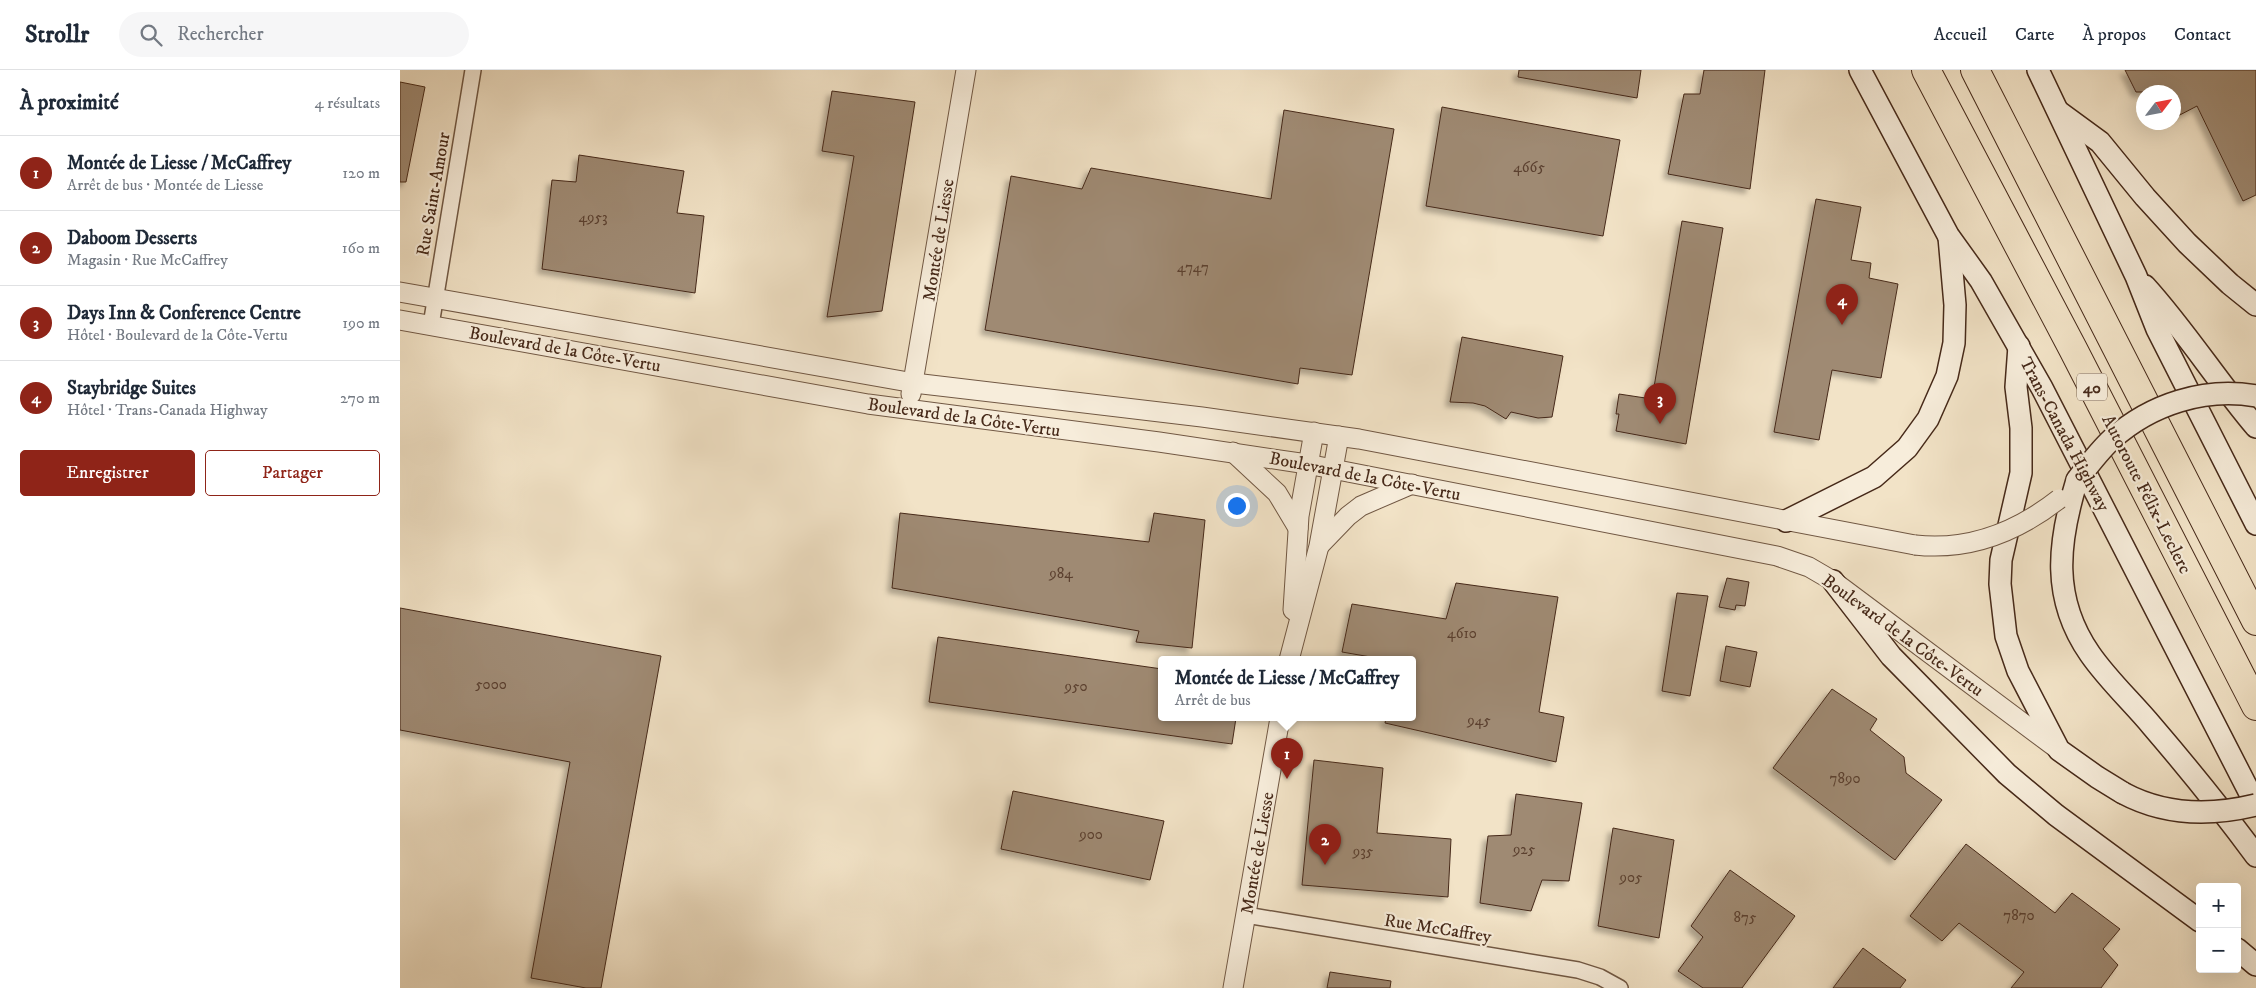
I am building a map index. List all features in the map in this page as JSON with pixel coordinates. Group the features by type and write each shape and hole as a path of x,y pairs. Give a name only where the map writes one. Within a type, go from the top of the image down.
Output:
{"highway":[{"name":"Autoroute Félix-Leclerc","path":"1926,70 2073,349 2256,706"},
{"name":"40","path":"1975,70 2256,621"}],"main road":[{"name":"Trans-Canada Highway","path":"1860,70 1948,235 1981,281 2051,405 2256,805"},
{"path":"2038,70 2136,276 2167,351 2256,524"},
{"path":"2057,110 2100,142 2187,244 2256,305"},
{"path":"1786,521 1874,477 1907,448 1928,419 1945,383 1954,343 1955,305 1948,235"},
{"path":"2136,276 2174,318 2216,377 2256,427"},
{"path":"2019,346 2016,387 2021,421 2021,473 2001,560 2002,612 2006,636 2018,671 2059,750"},
{"name":"Boulevard de la Côte-Vertu","path":"2077,480 2113,439 2126,428 2160,408 2180,400 2206,395 2235,394 2256,396"},
{"path":"2077,480 2065,526 2061,567 2065,596 2080,637 2096,663 2199,781 2256,856"},
{"path":"1834,581 1891,656 2006,774 2056,815 2196,918"},
{"name":"Boulevard de la Côte-Vertu","path":"2059,750 2123,793 2154,805 2189,812 2217,812 2256,805"},
{"path":"2241,952 2256,965"}],"street":[{"name":"Rue Saint-Amour","path":"431,325 473,70"},
{"name":"Montée de Liesse","path":"908,410 966,70"},
{"name":"Boulevard de la Côte-Vertu","path":"400,292 914,383 1338,436 1915,545 1938,547 1962,545 1994,536 2037,515 2059,499 2077,480"},
{"name":"Boulevard de la Côte-Vertu","path":"400,320 868,404 1233,452 1308,464 1756,552 1804,565 1834,581 2059,750"},
{"path":"1290,655 1298,528 1314,432"},
{"path":"1290,655 1319,546 1334,469 1338,436"},
{"path":"1233,452 1277,493 1298,528"},
{"path":"1319,546 1348,516 1361,506 1412,484"},
{"name":"Montée de Liesse","path":"1233,988 1279,721"},
{"name":"Rue McCaffrey","path":"1246,915 1578,970 1600,976 1620,988"}],"building":[{"path":"1519,70 1641,70 1637,98 1518,77"},
{"path":"1704,70 1765,70 1750,189 1668,174 1684,94 1700,94"},
{"path":"2125,70 2256,70 2256,195 2243,201 2197,106 2181,114 2181,85 2136,85 2136,92"},
{"path":"400,82 425,87 406,182 400,182"},
{"path":"832,91 915,102 882,311 827,317 854,156 822,151"},
{"path":"1442,107 1620,140 1603,236 1426,206"},
{"path":"1284,110 1394,129 1352,375 1300,368 1298,384 985,330 1011,176 1082,189 1091,168 1271,199"},
{"path":"579,155 684,171 677,213 704,216 695,293 542,269 552,180 576,182"},
{"path":"1816,199 1861,207 1851,260 1871,263 1869,278 1898,284 1881,378 1832,370 1819,440 1774,432"},
{"path":"1682,221 1723,228 1686,444 1616,431 1619,414 1616,414 1619,394 1652,399"},
{"path":"1462,337 1563,356 1552,417 1538,418 1511,412 1506,419 1485,406 1473,403 1450,402"},
{"path":"900,513 1149,542 1154,513 1205,520 1192,648 1136,642 1139,631 892,588"},
{"path":"1727,578 1749,582 1745,606 1736,605 1735,610 1719,607"},
{"path":"1456,583 1558,597 1539,712 1564,717 1556,762 1385,723 1385,721 1416,721 1416,656 1365,656 1342,652 1352,604 1446,619"},
{"path":"1677,593 1708,596 1690,696 1662,691"},
{"path":"400,608 661,656 601,988 586,988 531,978 570,762 400,730"},
{"path":"938,637 1158,668 1158,721 1236,721 1232,744 929,702"},
{"path":"1726,646 1757,652 1750,687 1720,681"},
{"path":"1832,689 1877,719 1870,730 1904,757 1906,773 1942,800 1895,860 1773,768"},
{"path":"1314,760 1383,768 1377,833 1451,839 1448,897 1302,885"},
{"path":"1013,791 1164,821 1150,880 1001,849"},
{"path":"1516,794 1582,803 1569,881 1542,880 1531,911 1480,903 1488,836 1511,835"},
{"path":"1613,828 1674,840 1659,938 1598,926"},
{"path":"1966,844 2055,913 2072,893 2120,929 2103,949 2118,965 2101,988 2011,988 2024,972 1959,923 1942,941 1910,916"},
{"path":"1730,870 1795,916 1742,988 1703,988 1678,971 1703,937 1691,926"},
{"path":"1863,948 1906,980 1900,988 1833,988"},
{"path":"1330,972 1391,981 1390,988 1327,988"}],"place":[{"name":"Staybridge Suites","path":"1842,325"},
{"name":"Days Inn & Conference Centre","path":"1660,424"},
{"name":"Montée de Liesse / McCaffrey","path":"1287,779"},
{"name":"Daboom Desserts","path":"1325,865"}]}
